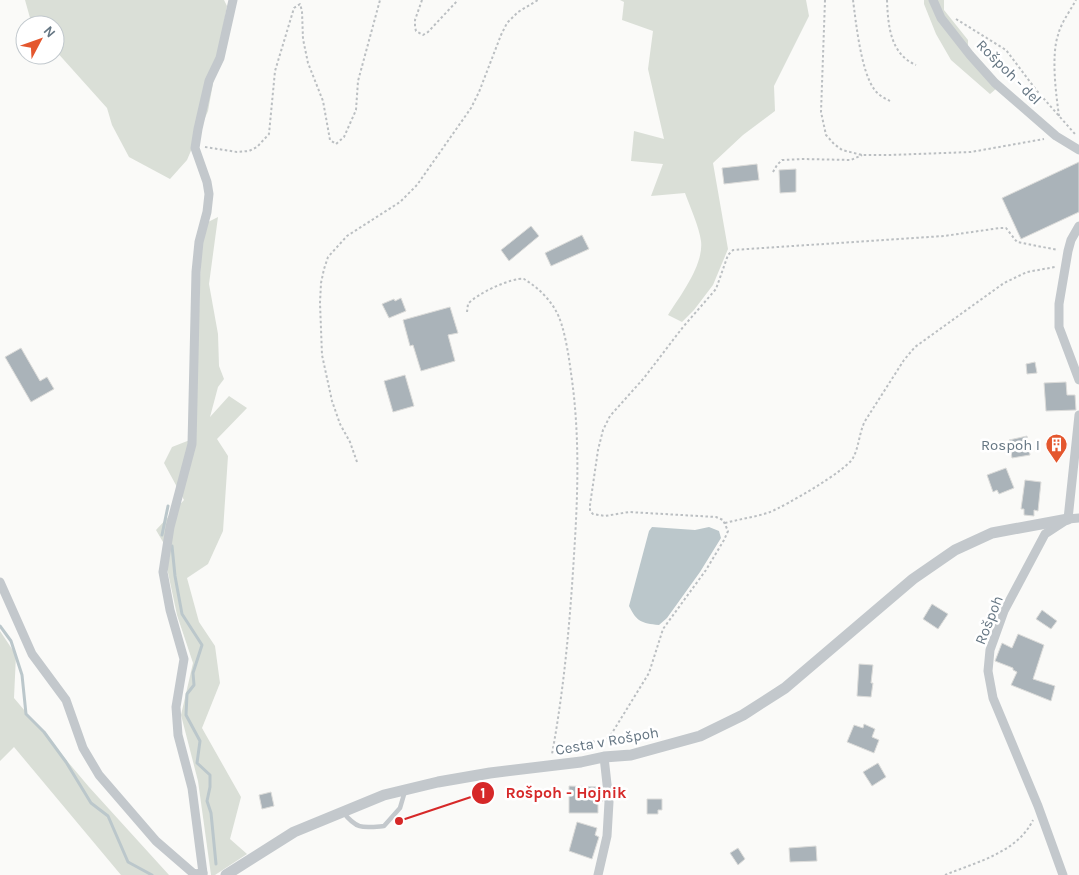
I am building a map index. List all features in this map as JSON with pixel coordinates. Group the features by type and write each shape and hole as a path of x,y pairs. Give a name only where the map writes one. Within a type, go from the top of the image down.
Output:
{"street":[{"path":"0,582 32,654 66,700 83,748 99,775 156,842 194,874 203,874 192,788 178,735 176,707 184,659 170,610 163,572 170,527 192,444 196,272 209,194 207,182 195,148 209,81 220,58 233,0"},
{"name":"Rošpoh - del","path":"934,0 941,18 970,55 995,82 1056,136 1079,150"},
{"path":"1079,226 1071,240 1064,266 1059,304 1059,327 1079,380"},
{"path":"1073,518 1079,415"},
{"name":"Cesta v Rošpoh","path":"226,875 294,832 384,795 438,782 490,773 549,767 604,757 631,755 700,736 743,716 785,688 913,578 955,550 992,533 1073,518"},
{"name":"Rošpoh","path":"1063,875 1038,806 993,698 988,671 990,650 1004,611 1045,534 1073,518"},
{"path":"598,875 606,836 609,802 604,757"}],"lane":[{"path":"342,811 352,824 361,828 384,826 400,808 406,790"}],"path":[{"path":"195,148 209,147 238,152 249,151 264,142 269,134 274,71 294,8 300,4 303,39 308,64 323,101 330,140 336,144 344,137 356,110 358,82 380,0"},
{"path":"422,0 414,27 416,31 423,35 458,0"},
{"path":"357,462 332,401 322,355 321,283 328,257 347,236 400,202 417,185 475,100 507,23 518,12 538,0"},
{"path":"825,0 821,74 822,124 826,135 834,144 842,150 862,156"},
{"path":"853,0 860,46 870,81 882,97 890,101"},
{"path":"887,0 892,39 901,56 916,65"},
{"path":"1059,116 1056,86 1056,41 1058,33 1076,0"},
{"path":"954,18 1006,50 1078,141"},
{"path":"773,172 777,164 782,160 851,160 862,156 971,152 1056,136"},
{"path":"581,762 583,747 586,743 607,739 612,733 649,673 663,628 706,570 728,531 725,522 716,517 630,512 605,516 593,514 590,511 590,505 598,450 603,430 610,416 644,378 683,326 716,289 728,255 733,250 944,236 1000,228 1006,228 1018,242 1068,251"},
{"path":"725,522 771,512 843,468 853,458 865,421 904,360 915,347 1016,277 1028,272 1064,266"},
{"path":"467,312 468,304 478,295 511,280 524,278 540,290 557,312 568,352 576,406 577,513 571,601 562,688 549,767"},
{"path":"945,875 986,858 1016,842 1029,827 1038,806"}],"shaded area":[{"path":"25,0 224,0 227,6 208,111 187,160 170,179 129,157 112,125 107,108 65,61 65,15 29,15"},
{"path":"620,0 806,0 809,16 774,86 775,111 743,135 713,163 728,249 713,285 682,322 668,315 685,290 699,260 701,250 700,235 685,193 651,196 663,164 631,161 634,131 664,139 648,69 653,31 622,20 624,2"},
{"path":"924,0 944,0 944,10 968,40 968,55 997,88 990,94 951,60 936,34"},
{"path":"218,217 209,284 218,334 219,366 224,379 218,387 210,417 229,396 247,408 217,439 228,456 223,531 208,564 187,578 199,622 215,646 220,683 202,728 241,797 230,839 247,854 215,875 211,875 198,781 181,715 193,663 177,615 167,568 170,554 156,530 184,500 164,463 172,447 195,438 201,248 208,222"},
{"path":"652,527 695,530 709,527 719,531 721,538 700,572 667,618 659,625 640,621 629,606 649,531"},
{"path":"0,631 16,655 14,698 89,787 169,875 121,875 14,747 0,761"}],"building":[{"path":"1079,162 1079,212 1021,239 1002,198"},
{"path":"757,164 759,180 724,184 722,168"},
{"path":"796,169 796,192 780,193 779,170"},
{"path":"531,226 539,236 509,261 501,250"},
{"path":"582,235 589,249 551,266 545,253"},
{"path":"401,298 406,311 389,318 382,304"},
{"path":"450,307 458,333 448,335 455,361 421,371 413,345 410,346 403,320"},
{"path":"21,348 40,381 47,377 54,389 31,402 5,357"},
{"path":"1035,362 1037,373 1027,374 1026,364"},
{"path":"405,375 414,406 393,412 384,381"},
{"path":"1066,382 1067,395 1075,395 1076,410 1046,411 1044,383"},
{"path":"1027,436 1030,455 1012,458 1009,440"},
{"path":"1006,468 1014,488 999,494 997,490 993,492 987,475"},
{"path":"1025,480 1041,482 1038,511 1034,510 1034,516 1024,515 1024,509 1021,509"},
{"path":"932,604 948,614 938,629 923,619"},
{"path":"1042,610 1057,621 1051,629 1036,619"},
{"path":"1018,634 1044,645 1033,679 1055,686 1051,701 1011,685 1017,672 1013,668 995,661 1002,643 1012,648"},
{"path":"859,664 873,665 871,697 857,696"},
{"path":"864,724 875,729 872,737 879,740 874,753 847,742 854,725 863,728"},
{"path":"878,763 886,777 872,786 863,772"},
{"path":"569,786 601,787 603,801 598,801 598,813 569,813"},
{"path":"271,792 274,806 262,809 259,795"},
{"path":"647,799 662,799 662,810 658,810 658,814 647,814"},
{"path":"577,822 597,828 595,835 599,837 592,859 569,851"},
{"path":"816,846 817,861 790,862 789,848"},
{"path":"738,848 745,859 738,865 730,853"}],"waterway":[{"path":"162,535 168,506"},
{"path":"172,546 182,614 202,645 193,673 194,685 187,694 186,715 200,741 197,763 210,775 207,801 211,813 216,864"},
{"path":"0,626 11,641 22,675 26,714 44,732 66,762 91,803 108,816 128,862 152,875"}],"place":[{"name":"Rospoh I","path":"1056,464"},
{"name":"Rošpoh - Hojnik","path":"399,821"}]}
